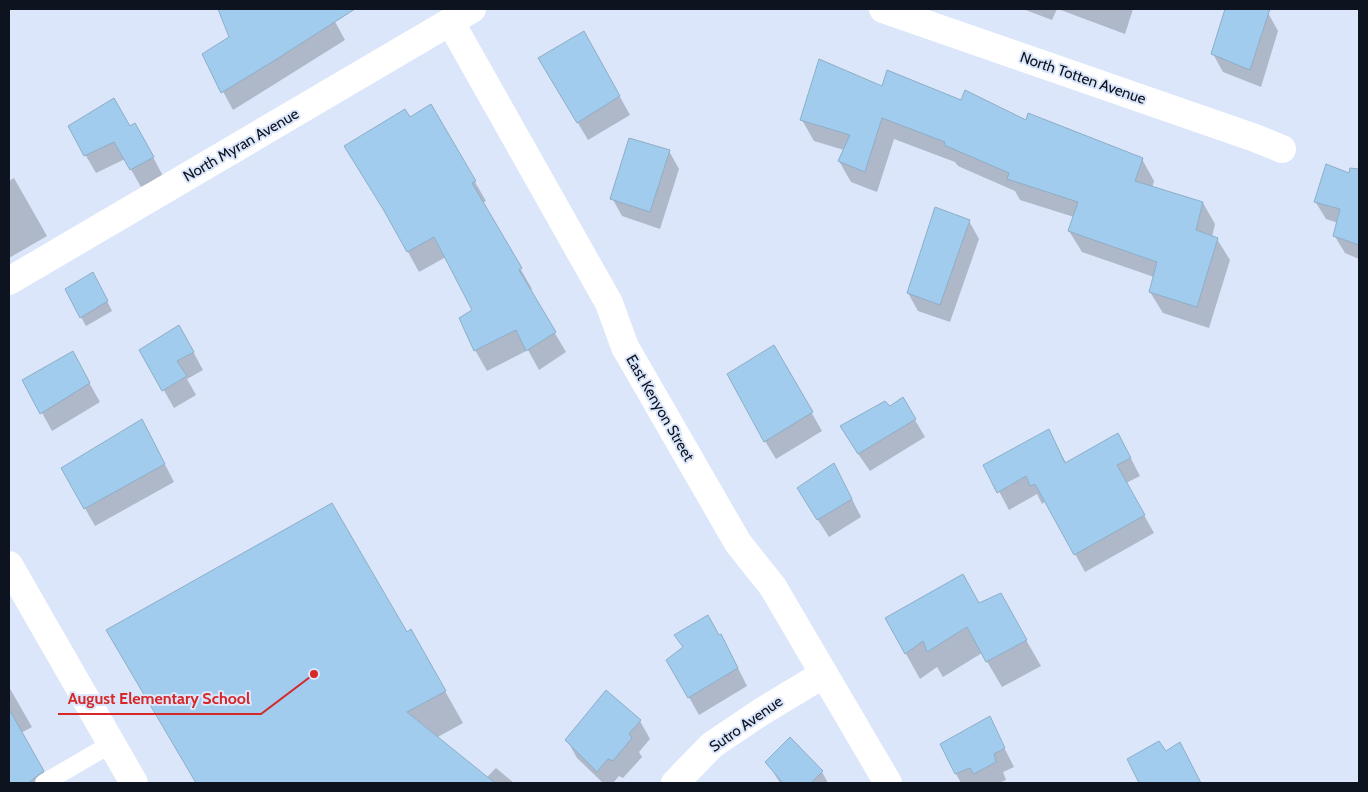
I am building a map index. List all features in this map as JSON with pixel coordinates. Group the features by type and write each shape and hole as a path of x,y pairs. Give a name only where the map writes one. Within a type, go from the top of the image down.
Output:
{"street":[{"name":"North Totten Avenue","path":"883,9 1282,149"},
{"name":"North Myran Avenue","path":"9,281 461,16"},
{"name":"East Kenyon Street","path":"461,16 609,303 625,347 738,543 773,587 888,783"},
{"path":"9,565 134,783"},
{"name":"Sutro Avenue","path":"675,783 712,745 761,712 824,674"}],"lane":[{"path":"44,783 111,744"}],"building":[{"path":"218,9 355,9 221,93 202,54 229,37"},
{"path":"1225,9 1270,9 1250,70 1211,54"},
{"path":"584,31 620,96 577,123 538,58"},
{"path":"819,59 882,86 887,70 961,100 965,90 1026,120 1028,113 1143,158 1135,181 1203,202 1196,230 1218,238 1197,307 1149,292 1157,262 1068,231 1078,202 1007,179 1009,173 944,145 945,142 882,118 865,172 838,161 850,135 800,120"},
{"path":"114,98 130,126 135,123 154,157 130,170 114,142 84,156 68,126"},
{"path":"431,104 476,181 472,183 522,268 519,270 556,332 526,351 516,330 474,351 459,318 472,310 434,237 407,252 344,146 405,109 410,117"},
{"path":"629,138 670,150 650,212 610,199"},
{"path":"1326,164 1349,173 1350,168 1359,169 1359,245 1333,236 1340,209 1314,202"},
{"path":"935,207 970,220 940,305 907,293"},
{"path":"93,272 108,301 80,318 65,289"},
{"path":"179,325 194,352 177,361 187,376 162,391 139,350"},
{"path":"774,345 813,412 764,442 727,374"},
{"path":"73,351 90,383 40,414 22,380"},
{"path":"903,397 916,419 858,454 840,426 885,401 890,406"},
{"path":"142,419 165,464 84,509 61,468"},
{"path":"1049,429 1065,463 1118,433 1131,458 1117,465 1145,515 1074,555 1035,484 1030,486 1026,476 997,493 983,465"},
{"path":"834,463 852,499 817,520 797,488"},
{"path":"332,503 407,632 411,629 446,691 407,712 495,783 196,783 106,630"},
{"path":"963,574 979,603 1001,593 1027,640 986,662 967,627 927,652 923,641 905,654 885,618"},
{"path":"708,615 719,635 721,634 738,668 688,698 666,660 683,647 674,635"},
{"path":"606,690 641,720 629,734 632,738 613,761 608,759 597,772 565,740"},
{"path":"9,709 44,771 28,783 9,783"},
{"path":"990,716 1005,748 994,754 996,762 974,774 970,768 955,774 940,744"},
{"path":"790,737 823,771 811,783 783,783 765,762"},
{"path":"1159,741 1166,751 1180,742 1201,783 1139,783 1127,759"}],"place":[{"name":"August Elementary School","path":"314,674"}]}
